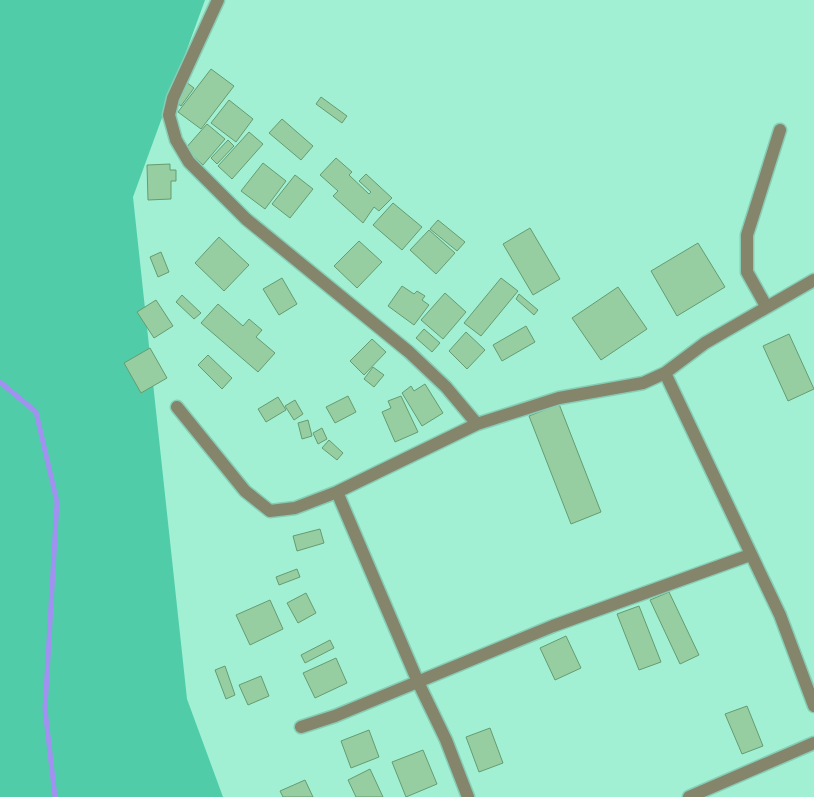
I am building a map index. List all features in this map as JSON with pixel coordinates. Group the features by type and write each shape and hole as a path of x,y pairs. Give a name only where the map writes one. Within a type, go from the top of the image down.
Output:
{"street":[{"path":"218,0 172,98 169,115 176,140 189,162 246,219 410,352 446,387 477,424"},
{"path":"766,306 747,272 746,235 780,130"},
{"path":"177,406 245,491 270,511 295,508 337,492 477,424 559,398 643,383 665,373 705,342 814,280"},
{"path":"665,373 750,555 780,614 814,706"},
{"path":"337,492 418,682 446,740 468,797"},
{"path":"302,727 335,716 552,626 750,555"},
{"path":"689,797 814,744"}],"green space":[{"path":"0,0 205,0 133,197 187,699 223,797 0,797"}],"building":[{"path":"211,69 234,86 201,129 178,112"},
{"path":"186,82 194,88 181,106 173,100"},
{"path":"321,97 347,116 342,123 316,104"},
{"path":"229,100 253,119 236,142 211,123"},
{"path":"282,119 313,146 301,160 269,133"},
{"path":"207,124 225,139 203,165 185,149"},
{"path":"249,132 263,144 232,179 218,166"},
{"path":"228,140 234,146 217,164 211,158"},
{"path":"336,158 352,172 349,175 369,194 371,192 359,181 366,174 392,198 379,211 374,207 363,223 333,196 338,191 320,175"},
{"path":"263,163 286,181 265,209 241,191"},
{"path":"170,164 170,170 176,170 176,181 171,181 171,199 148,200 147,165"},
{"path":"295,175 313,189 290,218 272,204"},
{"path":"393,203 422,227 402,250 373,225"},
{"path":"438,220 465,242 457,251 430,229"},
{"path":"530,228 560,279 533,295 503,244"},
{"path":"429,230 455,253 436,274 410,250"},
{"path":"219,237 249,265 224,291 195,263"},
{"path":"359,241 382,262 357,288 334,266"},
{"path":"698,243 725,287 677,316 651,271"},
{"path":"161,252 169,272 158,277 150,257"},
{"path":"282,278 297,304 279,315 263,289"},
{"path":"501,278 518,291 481,336 464,323"},
{"path":"402,286 414,294 417,291 425,296 422,300 429,305 414,325 388,306"},
{"path":"618,287 647,329 601,360 572,318"},
{"path":"445,293 466,312 443,339 421,320"},
{"path":"519,294 538,310 534,315 516,299"},
{"path":"182,295 201,313 194,319 176,302"},
{"path":"156,300 173,326 154,338 137,312"},
{"path":"218,304 243,326 249,319 262,330 256,337 275,353 258,372 201,323"},
{"path":"526,326 535,342 502,361 493,345"},
{"path":"424,329 440,343 432,352 416,338"},
{"path":"466,332 485,350 467,369 449,351"},
{"path":"789,334 814,389 788,401 763,346"},
{"path":"372,339 386,352 364,375 350,361"},
{"path":"150,348 167,378 141,393 124,363"},
{"path":"208,355 232,378 222,389 198,365"},
{"path":"373,367 384,375 374,387 364,379"},
{"path":"425,384 443,413 422,426 402,393 411,386 414,391"},
{"path":"348,396 356,412 335,423 326,407"},
{"path":"401,396 418,432 395,442 382,412 391,408 388,401"},
{"path":"278,397 286,410 266,422 258,409"},
{"path":"295,400 303,414 294,420 285,406"},
{"path":"559,404 601,512 571,524 529,416"},
{"path":"308,420 312,436 302,439 298,423"},
{"path":"322,428 327,439 318,444 313,433"},
{"path":"329,440 343,453 337,460 322,448"},
{"path":"320,529 324,543 297,551 293,536"},
{"path":"297,569 300,577 279,585 276,577"},
{"path":"669,592 699,655 680,664 650,600"},
{"path":"306,593 316,613 298,623 287,603"},
{"path":"270,600 283,629 250,645 236,615"},
{"path":"639,606 661,662 639,670 617,614"},
{"path":"566,636 581,668 555,680 540,648"},
{"path":"330,640 334,648 305,663 301,655"},
{"path":"336,658 347,683 315,698 303,673"},
{"path":"225,666 235,695 226,699 215,670"},
{"path":"261,676 269,696 248,705 239,685"},
{"path":"747,706 763,746 742,754 725,714"},
{"path":"490,728 503,763 479,772 466,737"},
{"path":"369,730 379,757 351,768 341,741"},
{"path":"423,750 437,784 406,797 392,762"},
{"path":"370,769 383,797 356,797 348,780"},
{"path":"305,780 313,797 283,797 280,791"}],"waterway":[{"path":"0,382 36,412 57,502 45,709 55,797"}]}
